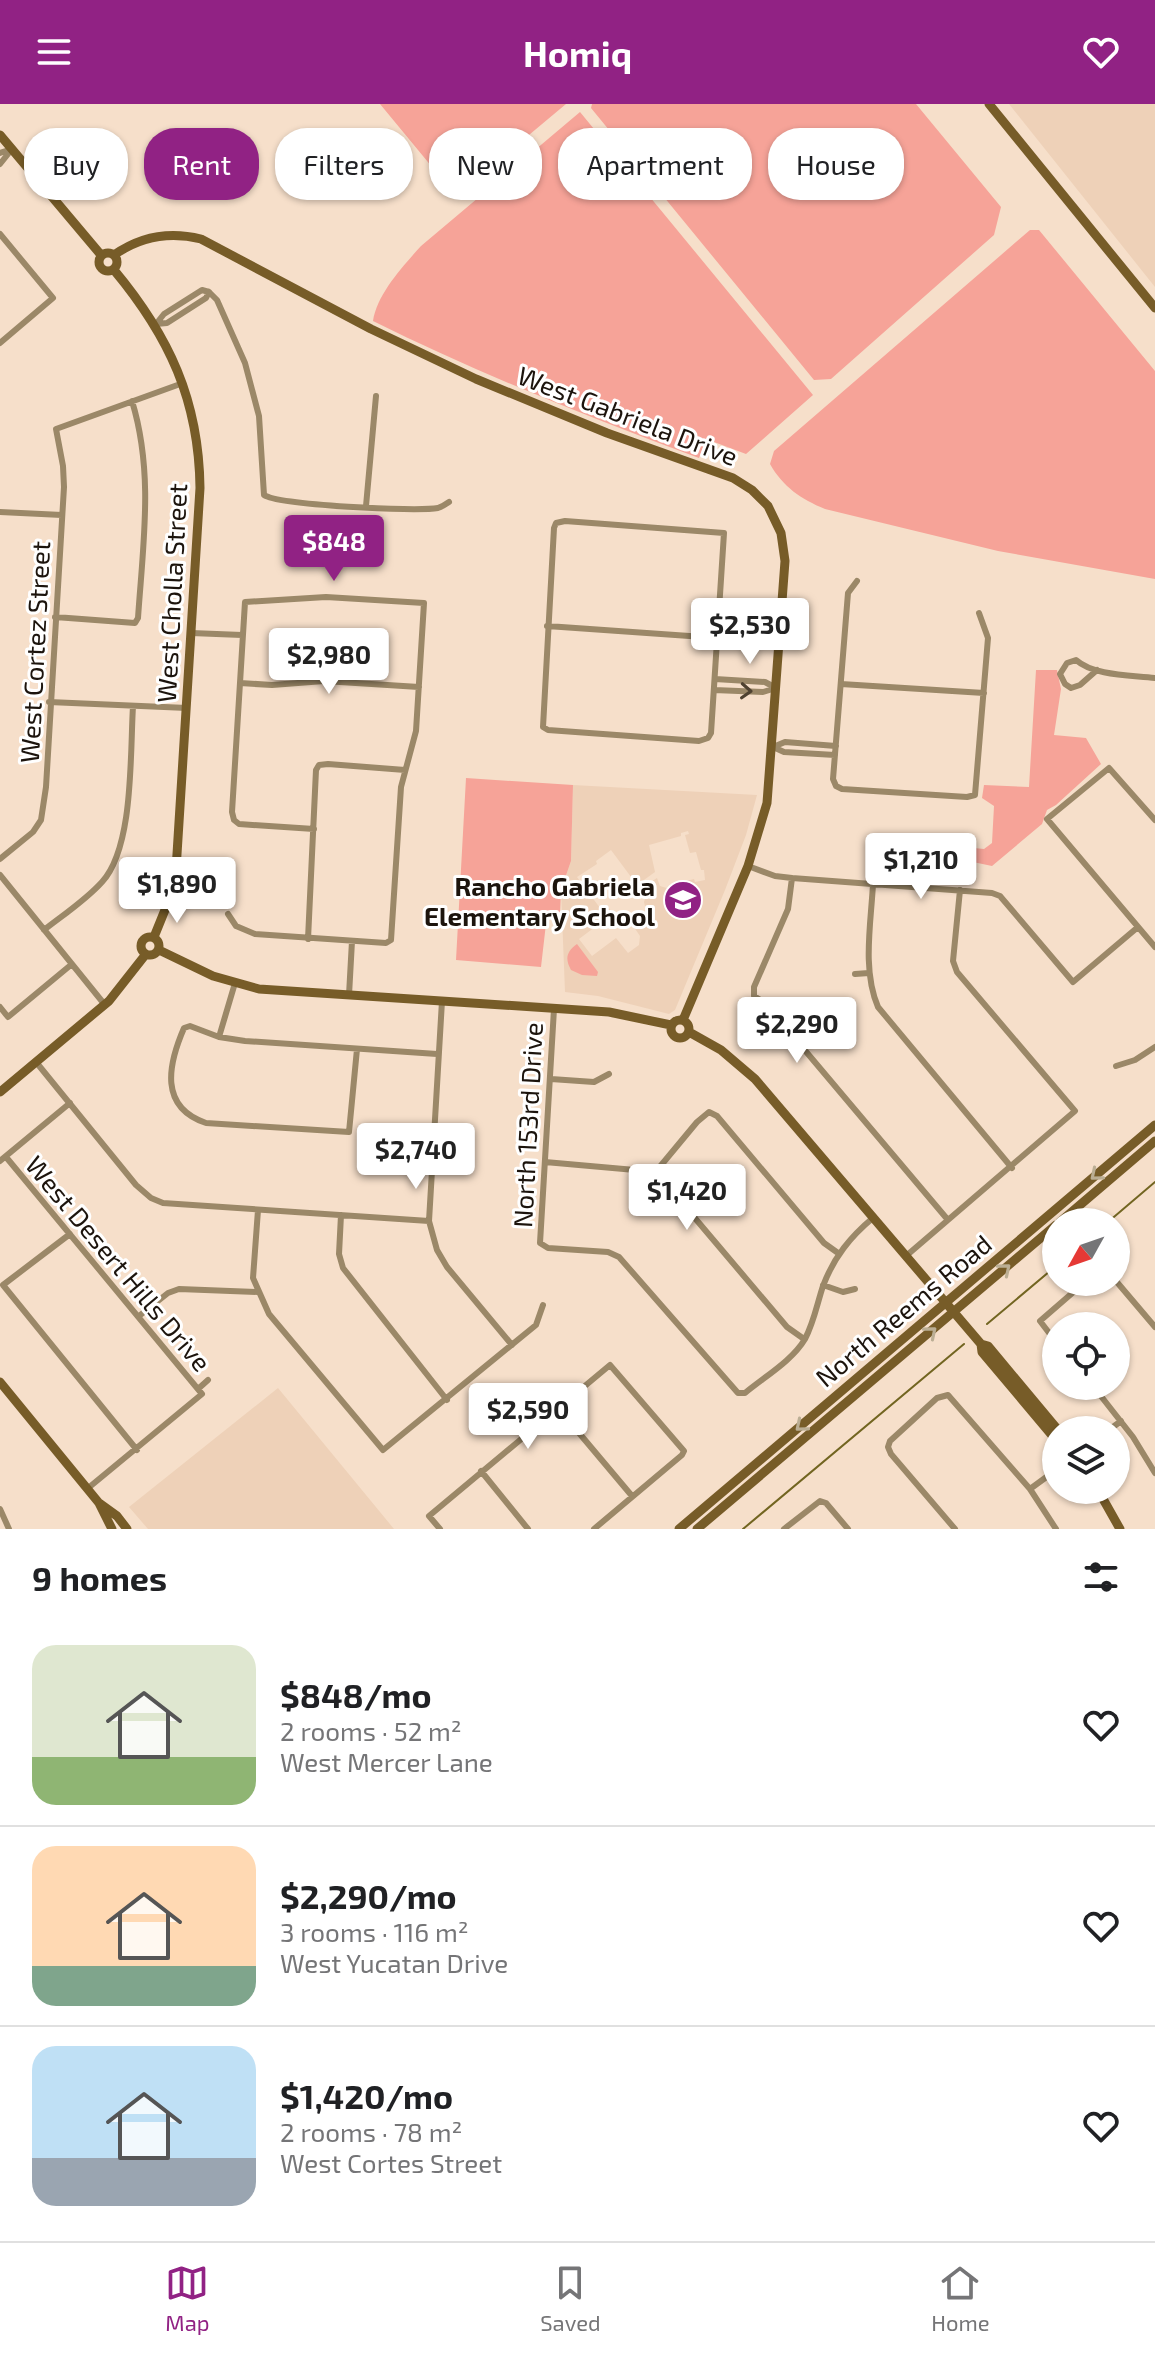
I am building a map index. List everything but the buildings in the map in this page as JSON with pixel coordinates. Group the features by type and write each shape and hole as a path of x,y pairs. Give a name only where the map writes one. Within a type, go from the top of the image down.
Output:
{"street":[{"path":"989,104 1155,308"},
{"path":"0,135 101,255"},
{"path":"0,153 12,149"},
{"path":"0,164 12,149"},
{"path":"0,234 53,298 0,343"},
{"name":"West Gabriela Drive","path":"114,255 132,244 160,235 201,239 371,329 476,379 607,433 723,474 743,484 768,506 781,533 785,551 767,803 748,866 683,1020"},
{"path":"101,255 114,255 117,262 114,270 108,272 100,267 98,261 101,255"},
{"name":"West Cholla Street","path":"114,270 156,324 183,383 200,453 176,870 169,900 154,937"},
{"path":"156,324 167,323 206,298 209,292 217,300 245,363 259,416 264,495 296,502 366,506 439,508 449,502"},
{"path":"55,617 135,623 138,618 146,491 141,431 132,401 183,383"},
{"path":"366,506 376,396"},
{"name":"West Cortez Street","path":"0,859 33,832 41,820 46,787 62,515 63,466 56,429 132,401"},
{"path":"0,512 62,515"},
{"path":"565,521 724,533 711,733 708,738 699,741 548,730 543,727 547,626 556,523 565,521"},
{"path":"857,581 848,593 833,779 836,786 842,789 975,795 988,638 979,613"},
{"path":"228,914 236,926 255,934 386,943 391,940 401,787 416,731 424,603 326,597 245,602 232,812 234,820 239,824 314,829"},
{"path":"547,626 718,638"},
{"path":"191,633 242,635"},
{"path":"1097,670 1080,685 1071,688 1060,674 1067,663 1076,660 1085,668 1155,678"},
{"path":"715,679 765,682 776,688"},
{"path":"240,683 272,685 324,681 419,687"},
{"path":"841,684 984,693"},
{"path":"714,690 763,692 776,688"},
{"path":"49,702 187,708"},
{"path":"44,930 102,882 121,850 133,706"},
{"path":"773,747 785,742 836,746"},
{"path":"803,753 804,744"},
{"path":"773,747 784,752 835,755"},
{"path":"308,939 316,770 319,765 405,770"},
{"path":"1155,820 1109,768 1047,819 1155,947"},
{"path":"748,866 775,876 982,890 1000,896 1073,982 1138,927"},
{"path":"0,875 105,1005"},
{"path":"792,878 788,909 754,987 754,996 765,1003 948,1220"},
{"path":"873,884 869,973 870,990 878,1007 1012,1168"},
{"path":"906,1256 1075,1111 957,972 953,961 960,890"},
{"path":"154,937 160,943 159,950 155,954 146,954 141,943 145,938 154,937"},
{"path":"349,995 352,941"},
{"path":"159,950 213,976 259,989 619,1013 671,1025"},
{"path":"0,1092 105,1005 146,954"},
{"path":"0,1007 8,1017 72,964"},
{"path":"855,974 869,973"},
{"path":"219,1037 235,983"},
{"path":"442,1001 429,1221 437,1250 447,1267 512,1345"},
{"name":"North 153rd Drive","path":"554,1009 540,1243 548,1248 608,1252 619,1257 738,1393 745,1393 797,1351 804,1339"},
{"path":"683,1020 689,1026 689,1032 678,1038 671,1031 671,1025 683,1020"},
{"path":"357,1049 349,1132 206,1123 179,1106 171,1088 171,1073 184,1028 190,1026 219,1037 437,1054"},
{"path":"689,1032 721,1050 755,1079 981,1344 982,1352 1042,1423"},
{"path":"1116,1066 1135,1060 1155,1047"},
{"path":"36,1062 136,1185 151,1198 163,1203 429,1221"},
{"path":"551,1079 594,1082 609,1074"},
{"path":"3,1159 70,1103"},
{"path":"653,1175 709,1112 717,1116 824,1243 838,1253"},
{"name":"North Reems Road","path":"679,1529 1155,1125"},
{"name":"North Reems Road","path":"1077,1208 1155,1141"},
{"name":"West Desert Hills Drive","path":"3,1159 70,1234 200,1392"},
{"path":"545,1162 635,1170 653,1175 672,1191 787,1327 804,1339 838,1253 874,1217"},
{"path":"258,1210 253,1278 269,1314 383,1450 536,1325 543,1305"},
{"path":"341,1215 339,1254 343,1268 447,1400"},
{"path":"70,1234 3,1285 137,1450"},
{"name":"North Reems Road","path":"697,1529 1042,1238"},
{"path":"823,1285 843,1292 855,1289"},
{"path":"139,1316 168,1293 179,1289 258,1292"},
{"path":"1050,1312 1069,1296"},
{"path":"1129,1296 1155,1327"},
{"path":"981,1344 988,1346 1046,1416"},
{"path":"440,1529 429,1516 610,1365 684,1451 596,1528"},
{"path":"87,1489 137,1450 200,1392 208,1380"},
{"path":"0,1382 99,1503 117,1516 127,1529"},
{"path":"950,1527 888,1447 890,1441 941,1396 948,1395 1030,1489 1056,1529"},
{"path":"1104,1400 1117,1416"},
{"path":"558,1408 632,1496"},
{"path":"1130,1435 1155,1473"},
{"path":"481,1471 528,1529"},
{"path":"1030,1489 1042,1480"},
{"path":"784,1529 820,1501 826,1503 848,1529"},
{"path":"99,1503 112,1529"},
{"path":"1106,1504 1120,1529"},
{"path":"0,1509 3,1522 9,1529"}],"shaded area":[{"path":"380,104 566,104 537,128 429,128 429,163 413,144 413,128 400,128"},
{"path":"592,104 916,104 1001,207 994,235 831,379 814,380 666,200 752,200 752,128 607,128 591,108"},
{"path":"1009,104 1155,104 1155,287"},
{"path":"580,112 593,128 561,128"},
{"path":"558,131 558,200 652,200 813,395 746,454 706,439 699,458 534,394 373,321 385,291 399,271 421,246 476,200 542,200 542,144"},
{"path":"1030,230 1039,230 1155,371 1155,579 998,551 825,509 793,491 770,464 774,451"},
{"path":"1036,670 1057,670 1061,689 1054,735 1086,738 1101,764 1047,810 1042,824 992,866 973,862 974,848 984,849 992,843 994,806 982,798 984,785 1029,787"},
{"path":"466,778 573,785 571,861 561,890 560,915 547,915 541,967 456,960"},
{"name":"Rancho Gabriela Elementary School","path":"573,785 757,795 725,890 675,1010 669,1014 598,996 565,992 561,890 571,861","holes":["688,831 689,834 685,835 690,853 696,852 705,880 674,884 675,887 670,889 660,886 657,878 643,887 647,893 644,902 646,910 629,920 640,936 639,945 628,953 616,938 592,956 579,939 611,915 611,911 609,908 603,912 577,877 611,850 637,885 655,872 649,845"]},
{"path":"577,944 598,972 597,976 571,970 568,956"},
{"path":"278,1388 394,1529 148,1529 129,1507"}],"waterway":[{"path":"1124,1208 1155,1182"},
{"path":"987,1324 1042,1278"},
{"path":"743,1529 964,1344"}],"place":[{"name":"Rancho Gabriela Elementary School","path":"683,900"}]}
